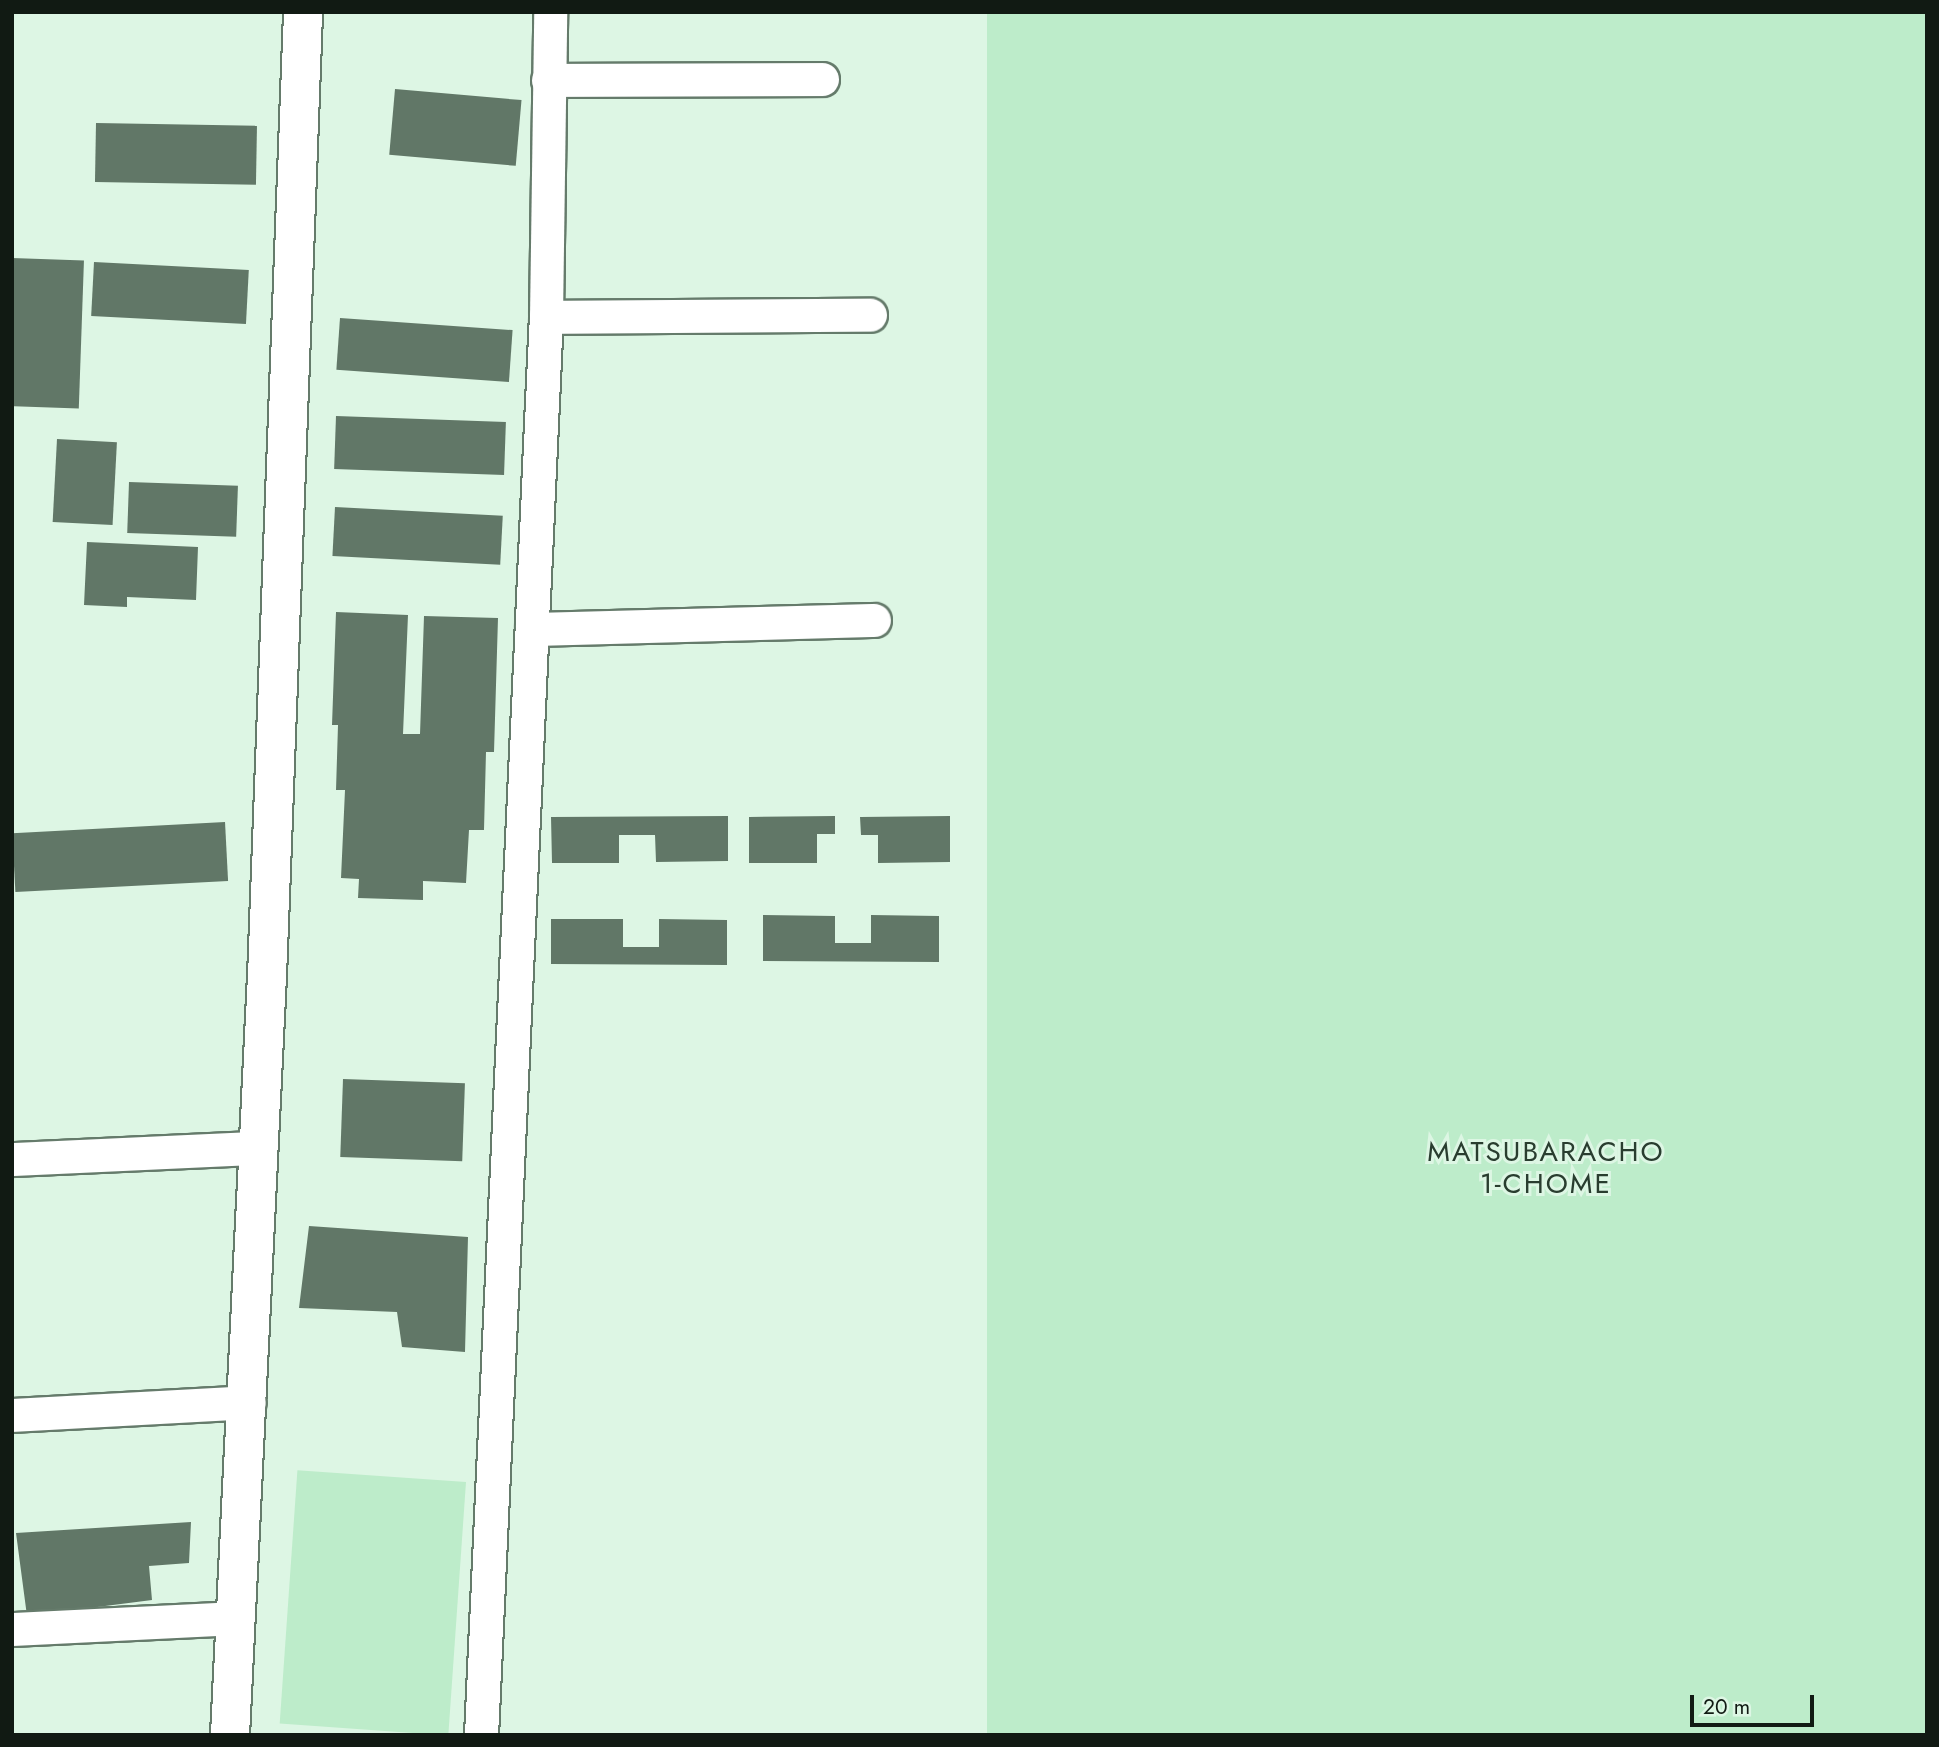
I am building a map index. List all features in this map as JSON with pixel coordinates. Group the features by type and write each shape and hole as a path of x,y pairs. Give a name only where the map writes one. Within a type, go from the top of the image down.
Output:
{"street":[{"path":"230,1735 249,1402 303,12"},
{"path":"481,1735 546,317 550,12"},
{"path":"548,80 822,79"},
{"path":"546,317 870,315"},
{"path":"532,629 874,620"},
{"path":"12,1159 258,1148"},
{"path":"12,1415 249,1402"},
{"path":"12,1629 236,1618"}],"green space":[{"path":"987,12 1927,12 1927,1735 987,1735"},
{"path":"297,1470 466,1482 448,1735 280,1724"}],"building":[{"path":"395,89 522,100 516,166 389,155"},
{"path":"96,123 257,126 256,185 95,182"},
{"path":"12,258 84,261 79,408 12,406"},
{"path":"94,262 249,270 246,324 91,316"},
{"path":"340,318 513,330 509,382 336,370"},
{"path":"336,416 506,422 504,475 334,469"},
{"path":"57,439 117,442 113,525 53,522"},
{"path":"129,482 238,486 236,537 127,533"},
{"path":"335,507 503,516 500,565 332,556"},
{"path":"87,542 198,547 196,600 127,597 127,607 84,605"},
{"path":"336,612 408,615 403,734 420,734 424,616 498,618 494,752 486,752 484,830 469,830 466,883 423,881 423,900 358,898 359,879 341,878 345,790 336,790 338,725 332,725"},
{"path":"728,816 728,861 656,862 655,835 619,835 619,863 552,863 551,817"},
{"path":"835,816 835,834 817,834 817,863 749,863 749,817"},
{"path":"950,816 950,862 878,863 878,835 861,835 860,817"},
{"path":"225,822 228,881 15,892 12,833"},
{"path":"763,915 835,916 835,943 871,943 871,915 939,916 939,962 763,961"},
{"path":"551,919 623,919 623,947 659,947 659,919 727,920 727,965 551,964"},
{"path":"343,1079 465,1083 462,1161 340,1157"},
{"path":"309,1226 468,1237 465,1352 402,1347 397,1312 299,1308"},
{"path":"191,1522 189,1563 149,1566 152,1600 27,1616 16,1533"}],"district":[{"name":"MATSUBARACHO 1-CHOME","path":"1546,1168"}]}
